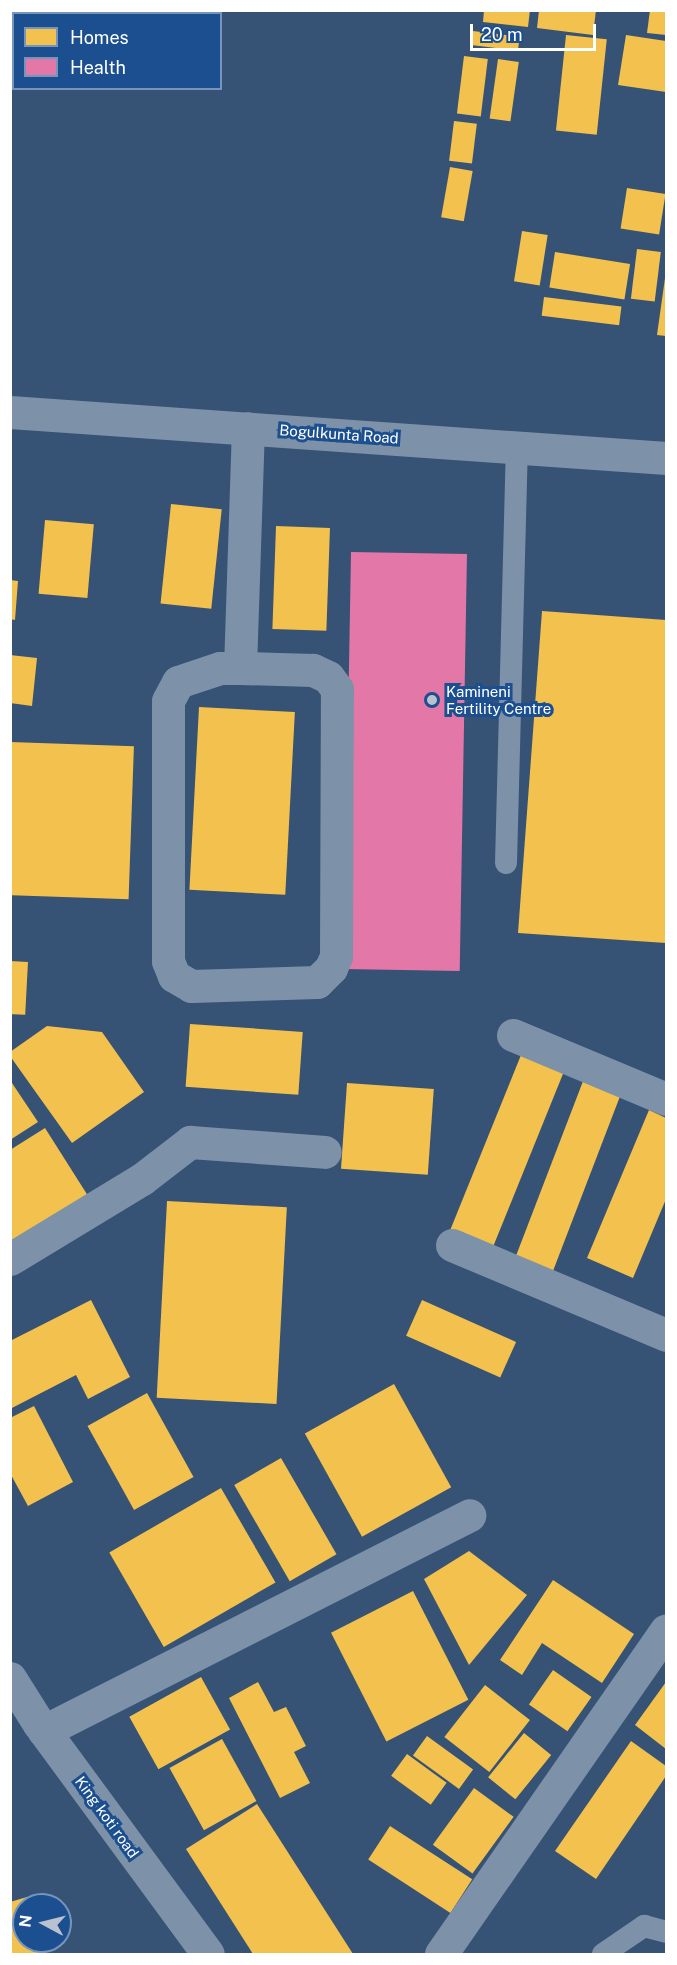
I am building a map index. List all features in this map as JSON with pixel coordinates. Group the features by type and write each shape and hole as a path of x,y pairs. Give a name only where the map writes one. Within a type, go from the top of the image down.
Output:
{"street":[{"name":"Bogulkunta Road","path":"10,412 666,458"},
{"path":"240,668 248,428"},
{"path":"220,668 240,668 313,670 328,677 337,689 336,956 331,968 317,982 191,986 174,976 168,961 168,701 178,682 220,668"},
{"path":"513,1035 666,1099"},
{"path":"10,1259 142,1179 190,1142 325,1152"},
{"path":"452,1245 666,1335"},
{"path":"44,1731 469,1515"},
{"path":"441,1954 666,1630"},
{"name":"King koti road","path":"10,1678 44,1731 208,1954"}],"lane":[{"path":"506,863 517,447"},
{"path":"603,1954 644,1926 666,1932"}],"building: Homes":[{"path":"484,10 530,10 528,27 483,22"},
{"path":"539,10 596,10 593,35 537,28"},
{"path":"650,10 666,10 666,35 647,33"},
{"path":"473,31 520,37 518,51 471,45"},
{"path":"566,35 607,39 597,135 556,130"},
{"path":"626,35 666,41 666,92 618,85"},
{"path":"464,56 488,59 481,116 457,114"},
{"path":"498,59 519,62 510,121 490,118"},
{"path":"454,121 477,124 472,164 449,161"},
{"path":"450,167 473,171 464,221 441,217"},
{"path":"627,188 666,194 659,235 621,228"},
{"path":"522,231 548,235 540,285 514,281"},
{"path":"637,249 661,252 655,302 631,299"},
{"path":"555,252 630,264 624,299 549,288"},
{"path":"666,278 666,336 657,335"},
{"path":"544,297 621,307 619,325 542,316"},
{"path":"171,504 222,509 211,609 161,603"},
{"path":"45,520 94,524 87,598 39,594"},
{"path":"276,526 330,528 326,631 272,629"},
{"path":"10,580 18,581 15,620 10,619"},
{"path":"542,611 666,620 666,943 518,933"},
{"path":"10,655 37,658 32,706 10,703"},
{"path":"199,707 295,712 285,895 189,890"},
{"path":"10,742 134,746 129,899 10,895"},
{"path":"10,961 28,962 25,1015 10,1014"},
{"path":"190,1024 303,1032 298,1095 186,1087"},
{"path":"47,1026 102,1032 144,1092 72,1143 10,1056 10,1052"},
{"path":"523,1050 566,1067 493,1247 450,1230"},
{"path":"585,1076 622,1090 552,1274 514,1260"},
{"path":"10,1080 38,1122 10,1140"},
{"path":"347,1083 434,1089 428,1175 341,1169"},
{"path":"649,1110 666,1118 666,1199 633,1278 587,1258"},
{"path":"45,1128 90,1199 10,1250 10,1150"},
{"path":"167,1201 287,1207 277,1404 157,1398"},
{"path":"91,1300 130,1377 88,1399 76,1375 10,1409 10,1341"},
{"path":"422,1300 516,1342 500,1378 406,1336"},
{"path":"394,1384 451,1487 362,1537 305,1433"},
{"path":"147,1393 194,1477 134,1510 88,1426"},
{"path":"34,1406 73,1482 28,1506 10,1473 10,1418"},
{"path":"281,1458 336,1554 290,1581 234,1485"},
{"path":"221,1488 276,1582 164,1647 109,1552"},
{"path":"469,1551 527,1595 469,1665 424,1579"},
{"path":"553,1580 634,1634 602,1683 542,1643 522,1675 500,1660"},
{"path":"413,1591 468,1700 386,1741 331,1633"},
{"path":"553,1670 592,1697 567,1731 529,1704"},
{"path":"201,1677 230,1729 158,1769 129,1717"},
{"path":"258,1682 274,1712 286,1707 306,1746 294,1752 310,1783 280,1798 229,1698"},
{"path":"666,1682 666,1749 635,1725"},
{"path":"485,1685 530,1720 489,1772 444,1737"},
{"path":"524,1733 551,1755 515,1799 488,1777"},
{"path":"427,1736 473,1770 459,1789 413,1755"},
{"path":"222,1739 256,1801 204,1830 170,1768"},
{"path":"631,1741 666,1766 666,1776 596,1879 555,1851"},
{"path":"407,1754 447,1783 431,1805 391,1776"},
{"path":"474,1788 514,1817 472,1873 433,1845"},
{"path":"257,1804 353,1954 253,1954 186,1849"},
{"path":"390,1826 472,1879 450,1913 368,1860"},
{"path":"12,1901 12,1953 46,1954 10,1954 10,1902"}],"building: Health":[{"path":"351,552 467,554 460,971 344,969"}],"place":[{"name":"Kamineni Fertility Centre","path":"432,700"}]}
